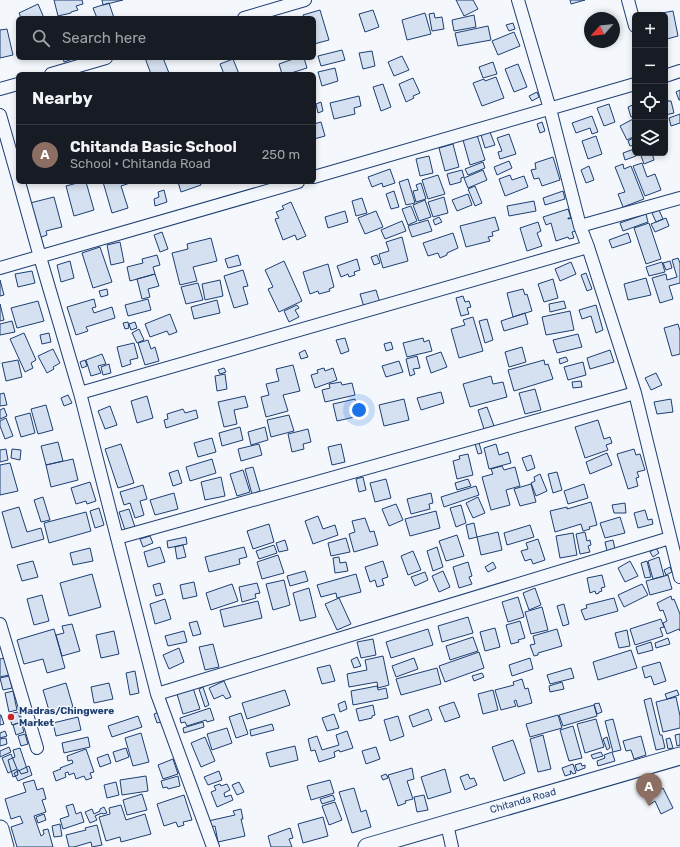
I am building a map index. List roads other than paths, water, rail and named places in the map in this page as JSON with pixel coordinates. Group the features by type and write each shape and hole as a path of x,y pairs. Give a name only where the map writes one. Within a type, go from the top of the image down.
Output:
{"street":[{"path":"251,16 306,0"},
{"path":"518,0 550,109 580,226 635,394 680,577"},
{"path":"628,0 632,15"},
{"path":"58,72 99,60"},
{"path":"668,75 680,71"},
{"path":"0,89 16,85"},
{"path":"316,176 632,85"},
{"path":"0,115 16,171"},
{"path":"20,184 80,393 157,694 213,847"},
{"path":"0,268 291,184"},
{"path":"580,226 680,198"},
{"path":"80,393 588,247"},
{"path":"117,538 635,394"},
{"path":"157,694 670,538"},
{"path":"0,624 37,748"},
{"name":"Chitanda Road","path":"367,847 680,756"},
{"path":"447,824 452,847"},
{"path":"0,829 5,847"}],"place":[{"name":"Madras/Chingwere Market","path":"11,717"},
{"name":"Chitanda Basic School","path":"649,806"}]}
